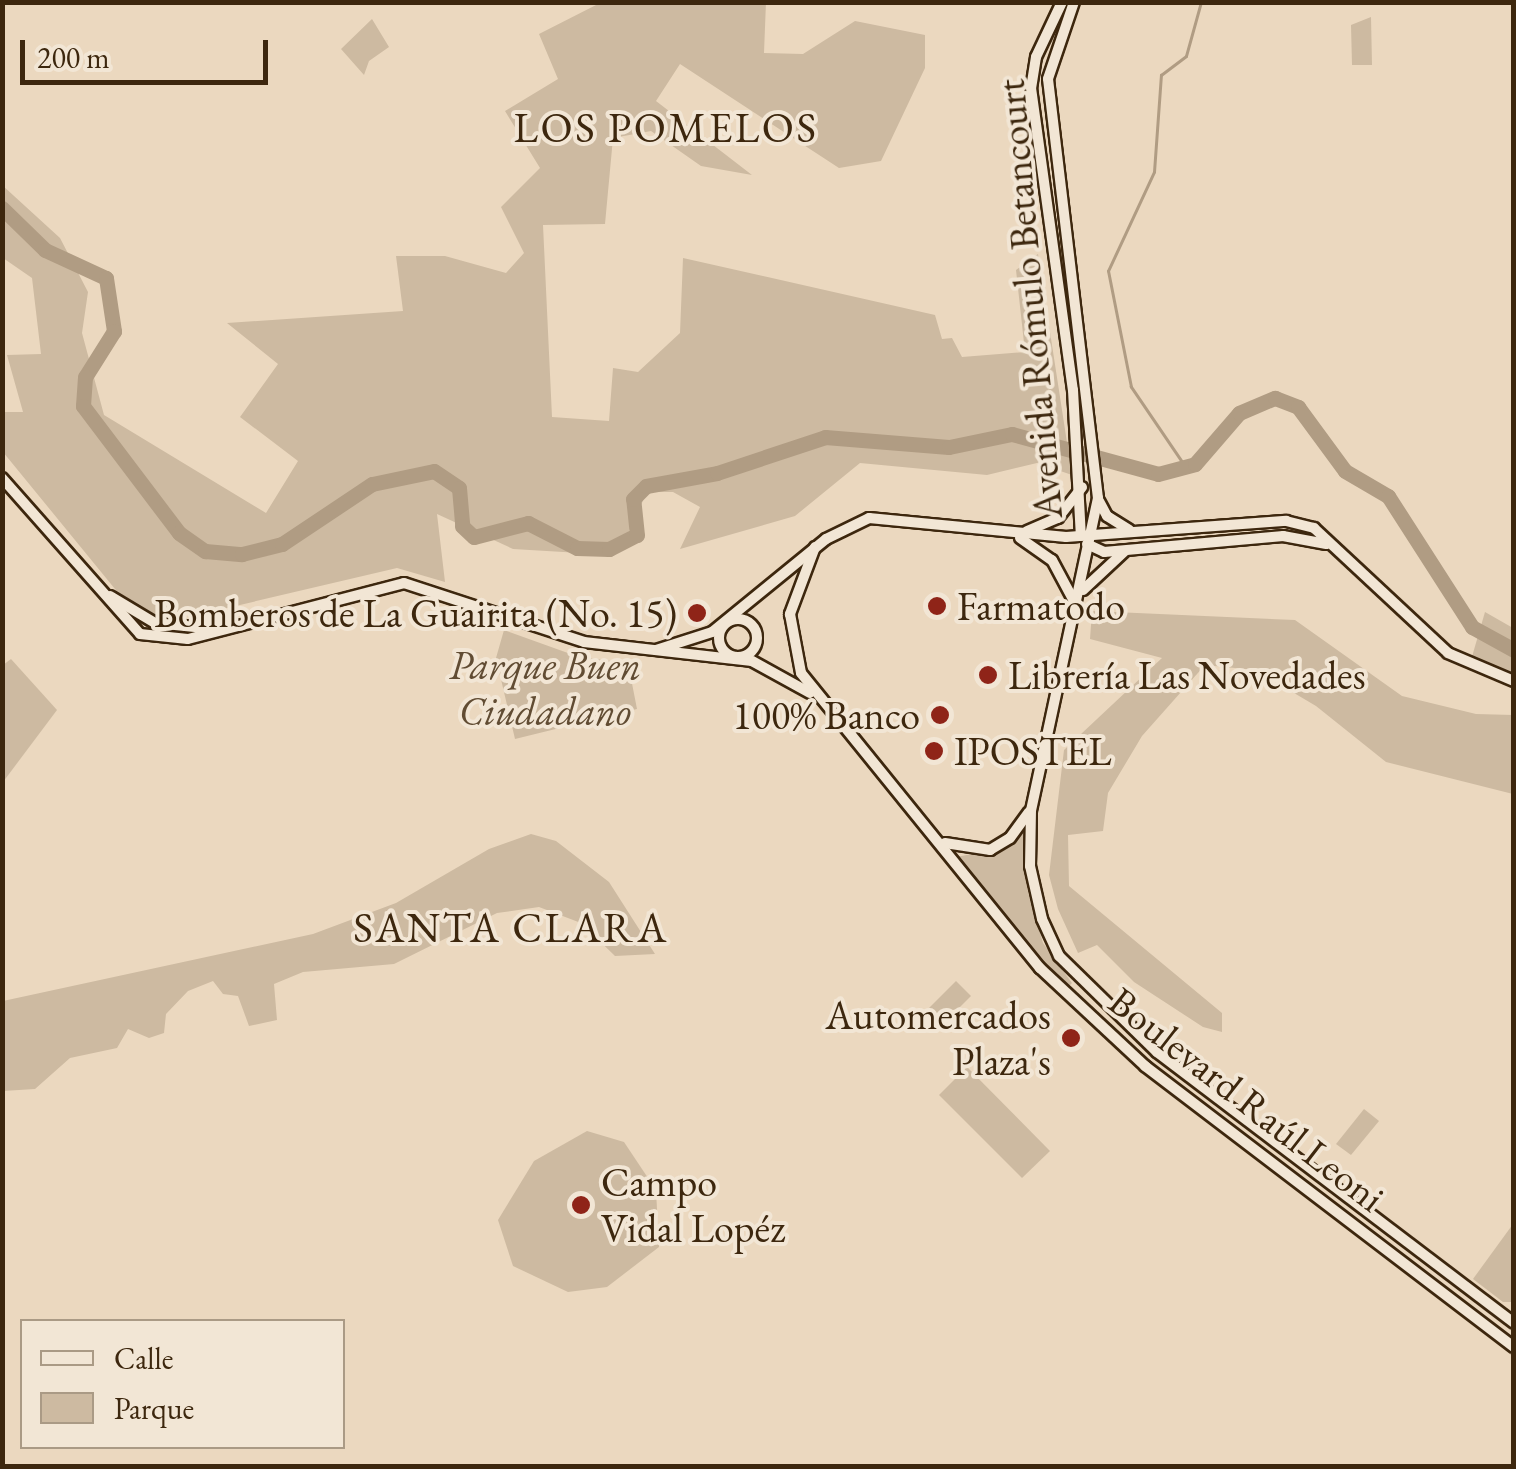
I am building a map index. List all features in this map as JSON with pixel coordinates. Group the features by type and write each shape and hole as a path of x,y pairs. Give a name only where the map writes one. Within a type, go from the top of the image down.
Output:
{"main road":[{"name":"Avenida Rómulo Betancourt","path":"1062,2 1036,57 1031,88 1072,390 1082,486 1081,536"},
{"name":"Avenida Rómulo Betancourt","path":"1074,2 1050,58 1048,87 1087,387 1098,498 1094,535"},
{"path":"2,478 140,634 188,639 216,628 394,582 564,638 735,657 774,669 815,697"},
{"path":"1010,534 1053,522 1082,486"},
{"path":"1098,498 1117,525 1144,531"},
{"path":"656,650 691,642 726,622 816,547 856,521 883,516 1010,534 1081,536 1286,520 1314,528 1326,544 1448,653 1514,681"},
{"path":"1010,534 1052,560 1075,604 1122,552 1284,536 1326,544"},
{"name":"Boulevard Raúl Leoni","path":"1094,535 1075,604 1031,810 1030,866 1051,942 1073,972 1157,1052 1514,1323"},
{"path":"1081,536 1090,548 1150,548"},
{"name":"Boulevard Raúl Leoni","path":"816,547 790,614 795,662 815,697 939,841 1040,968 1144,1066 1514,1347"},
{"path":"100,590 155,622 216,628"},
{"path":"726,622 744,620 756,631 755,648 735,657"},
{"path":"726,622 719,643 735,657"},
{"path":"939,841 966,852 990,850 1010,838 1031,810"}],"green space":[{"path":"766,2 764,53 803,54 855,21 925,35 925,68 881,161 839,168 680,64 656,101 752,175 701,166 651,131 613,138 605,224 543,225 552,417 609,421 613,368 638,372 680,333 683,258 935,315 942,339 952,338 962,357 1025,352 1016,270 1038,254 1072,475 1037,463 987,475 860,463 795,516 680,549 700,507 673,492 647,492 624,542 597,554 513,549 437,514 445,582 397,568 197,615 152,615 124,600 3,452 3,412 23,412 7,355 41,354 32,278 3,258 2,185 60,238 88,292 82,333 104,415 266,513 298,461 240,417 278,364 227,323 403,311 396,256 445,256 506,273 524,253 501,207 540,168 505,111 558,79 539,34 600,3"},
{"path":"1371,17 1372,65 1352,65 1351,25"},
{"path":"372,19 389,47 369,61 364,75 341,49"},
{"path":"1092,611 1295,620 1402,696 1476,714 1513,715 1513,794 1386,762 1316,706 1255,670 1205,665 1142,736 1108,793 1103,831 1068,835 1069,886 1222,1013 1222,1032 1203,1027 1134,982 1097,945 1078,953 1058,909 1049,875 1064,750 1162,658 1090,639"},
{"path":"1485,612 1513,628 1513,680 1469,667"},
{"name":"Parque Buen Ciudadano","path":"504,630 579,657 628,663 637,709 515,739 496,658"},
{"path":"11,659 57,710 3,782 3,665"},
{"path":"1023,831 1028,892 1043,943 1072,983 1067,988 956,857 1004,848"},
{"path":"531,834 556,841 609,882 655,954 615,956 581,923 539,907 497,913 394,964 303,972 274,984 277,1020 249,1026 238,996 223,994 213,981 188,991 166,1014 164,1033 149,1038 128,1029 117,1048 70,1058 35,1089 3,1091 3,1001 313,934 396,903 489,849"},
{"path":"956,981 971,996 943,1024 928,1009"},
{"path":"967,1067 1050,1151 1022,1178 939,1095"},
{"path":"1364,1109 1379,1121 1351,1155 1336,1144"},
{"name":"Campo Vidal Lopéz","path":"587,1131 624,1142 656,1190 659,1247 607,1287 568,1292 513,1266 498,1220 534,1161"},
{"path":"1513,1224 1513,1302 1503,1302 1473,1279"}],"waterway":[{"path":"1186,468 1131,387 1108,271 1154,172 1161,75 1186,56 1201,2"},
{"path":"2,208 45,250 106,278 114,331 85,377 83,406 179,533 205,551 242,554 282,544 372,484 434,471 459,488 462,526 474,537 528,523 577,548 609,549 637,535 633,499 646,486 717,473 825,437 949,447 1012,434 1158,474 1195,464 1239,413 1275,398 1298,407 1345,471 1388,496 1472,627 1514,650"}],"place":[{"name":"Farmatodo","path":"937,606"},
{"name":"Bomberos de La Guairita (No. 15)","path":"697,613"},
{"name":"Librería Las Novedades","path":"988,675"},
{"name":"100% Banco","path":"940,715"},
{"name":"IPOSTEL","path":"934,751"},
{"name":"Automercados Plaza's","path":"1071,1038"},
{"name":"Campo Vidal Lopéz","path":"581,1205"}],"district":[{"name":"LOS POMELOS","path":"666,128"},
{"name":"SANTA CLARA","path":"511,928"}]}
